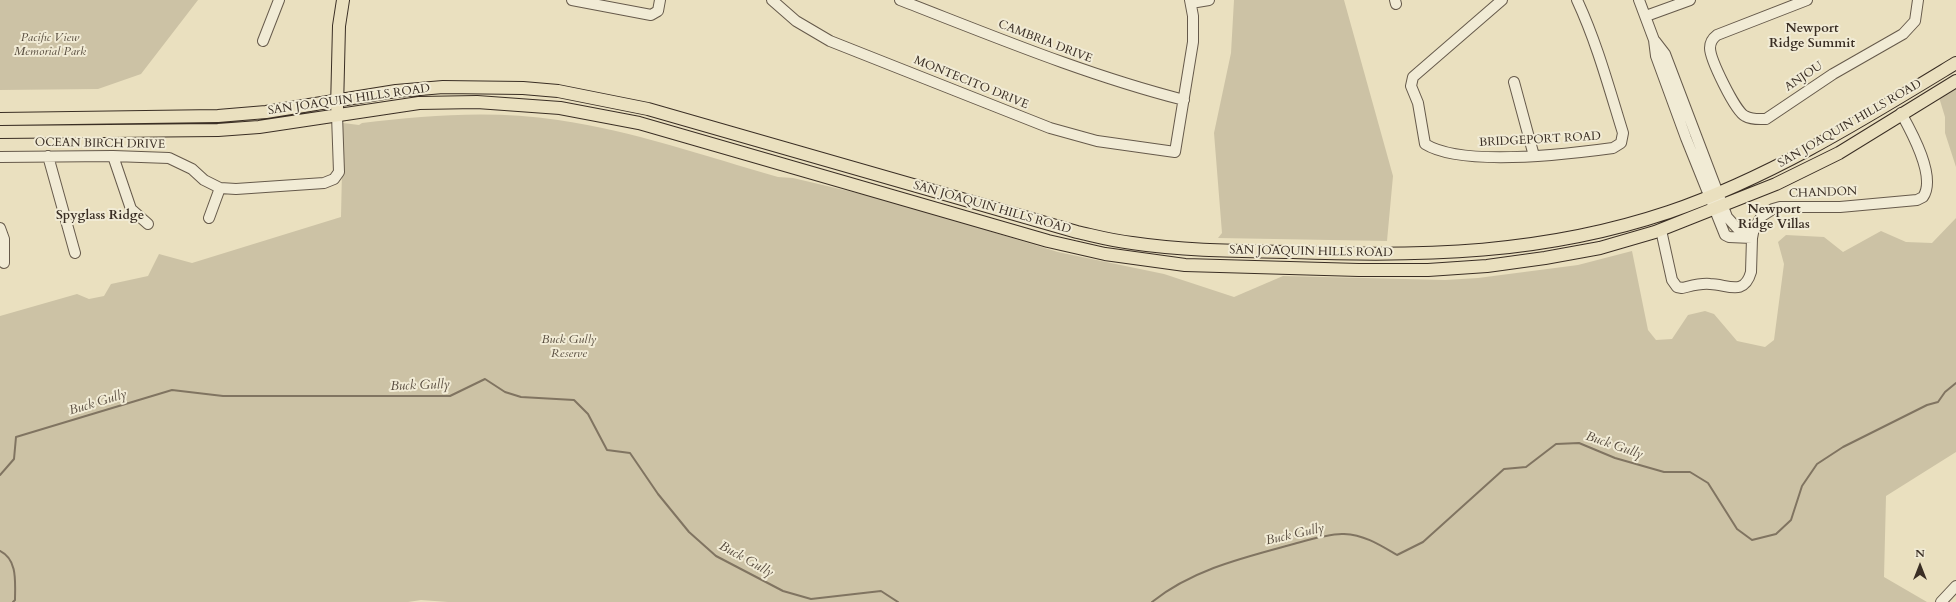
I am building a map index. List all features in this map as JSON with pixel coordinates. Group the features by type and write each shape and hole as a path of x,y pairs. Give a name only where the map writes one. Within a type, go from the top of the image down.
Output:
{"main road":[{"path":"337,115 339,26 343,0"},
{"name":"SAN JOAQUIN HILLS ROAD","path":"0,118 218,116 266,112 396,91 443,87 522,88 558,91 648,109 1077,232 1131,243 1180,248 1401,255 1496,249 1540,243 1597,231 1668,212 1713,195 1809,150 1956,63"},
{"name":"SAN JOAQUIN HILLS ROAD","path":"0,132 218,130 259,127 418,103 477,102 560,108 639,123 1048,241 1105,254 1163,263 1359,270 1428,270 1480,267 1545,258 1600,248 1661,230 1776,184 1839,153 1901,113 1956,81"}],"street":[{"path":"263,41 279,0"},
{"path":"572,0 644,15 651,15 658,11 660,0"},
{"name":"MONTECITO DRIVE","path":"772,0 800,24 830,41 1050,128 1097,141 1175,152 1184,100"},
{"name":"CAMBRIA DRIVE","path":"900,0 1093,74 1184,100"},
{"path":"1184,100 1193,42 1191,2 1209,0"},
{"name":"BRIDGEPORT ROAD","path":"1502,0 1413,78 1412,86 1418,103 1425,144 1435,150 1479,157 1534,156 1613,148 1621,143 1623,133 1593,35 1577,0"},
{"path":"1639,0 1654,40 1656,56 1718,208 1737,228 1752,234 1750,277 1743,286 1732,288 1710,284 1682,288 1674,284 1661,230"},
{"path":"1646,16 1690,0"},
{"name":"ANJOU","path":"1805,1 1717,35 1712,40 1710,49 1724,84 1737,110 1745,117 1755,120 1766,119 1833,74 1903,34 1915,22 1918,0"},
{"path":"1514,82 1534,156"},
{"name":"CHANDON","path":"1752,234 1762,216 1767,212 1780,207 1840,207 1916,200 1923,197 1927,189 1923,163 1914,138 1901,113"},
{"name":"OCEAN BIRCH DRIVE","path":"0,157 113,156 169,158 192,169 204,180 220,188 254,189 324,183 334,179 339,172 337,115"},
{"path":"48,156 75,253"},
{"path":"113,156 131,209 148,224"},
{"path":"209,218 220,188"},
{"path":"0,228 4,239 4,262"},
{"path":"1941,602 1956,586"}],"green space":[{"name":"Pacific View Memorial Park","path":"0,0 198,0 141,74 98,89 0,90"},
{"path":"1234,0 1344,0 1393,176 1387,241 1218,238 1222,233 1214,133 1231,53"},
{"path":"1956,83 1956,167 1945,133 1945,117 1938,94"},
{"name":"Buck Gully Reserve","path":"485,114 534,117 586,125 641,137 778,177 793,178 891,201 1058,252 1164,274 1234,297 1283,276 1445,280 1478,278 1578,265 1632,251 1648,330 1656,340 1672,339 1688,315 1705,311 1714,314 1737,341 1765,347 1774,340 1784,264 1778,242 1786,235 1824,237 1843,252 1881,231 1906,242 1932,243 1956,218 1956,452 1886,496 1884,577 1927,602 448,602 421,600 408,602 0,602 0,316 77,294 89,299 104,296 111,284 148,276 159,254 192,263 341,217 343,123 359,125 362,123 411,118"}],"waterway":[{"name":"Buck Gully","path":"0,475 14,459 16,437 172,390 223,396 450,396 485,379 505,392 521,397 574,400 588,414 607,450 630,453 658,494 689,532 716,556 783,591 811,599 881,591 898,602"},
{"name":"Buck Gully","path":"1152,602 1184,581 1218,566 1324,536 1338,534 1359,536 1372,541 1397,555 1423,542 1504,469 1526,467 1556,444 1579,443 1615,458 1664,472 1690,472 1708,483 1737,529 1752,540 1776,534 1791,520 1802,486 1817,464 1843,447 1927,405 1938,402 1945,392 1956,383"},
{"name":"Buck Gully","path":"0,551 6,555 13,566 15,586 15,600 13,602"}],"district":[{"name":"Newport Ridge Summit","path":"1812,36"},
{"name":"Spyglass Ridge","path":"100,216"},
{"name":"Newport Ridge Villas","path":"1774,218"}]}
